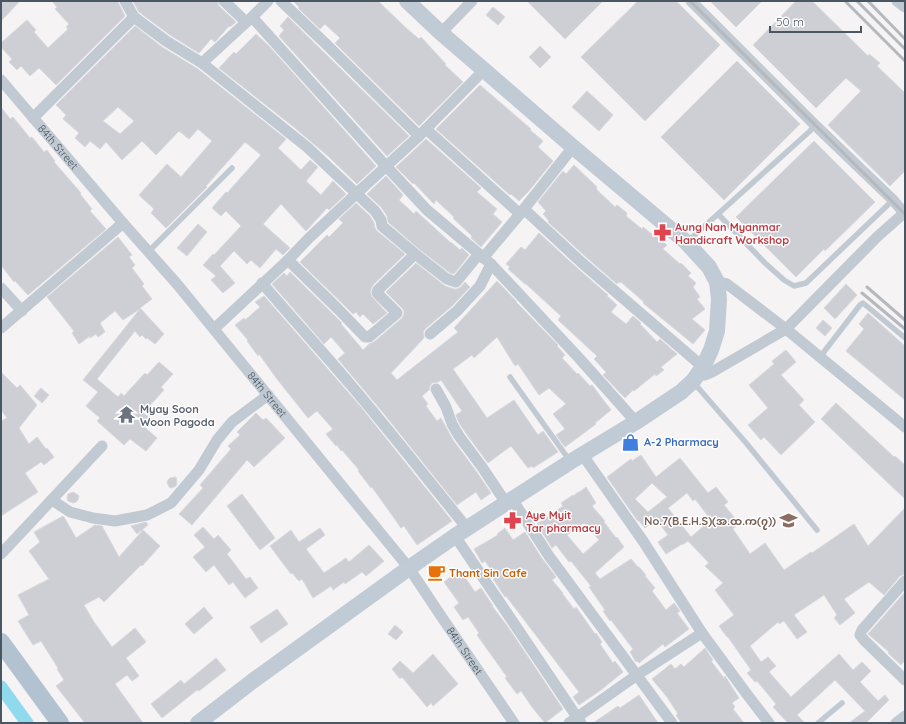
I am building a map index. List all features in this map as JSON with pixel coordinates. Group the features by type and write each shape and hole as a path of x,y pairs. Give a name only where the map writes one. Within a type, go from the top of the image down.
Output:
{"main road":[{"path":"1,642 60,723"}],"street":[{"path":"125,1 134,17 166,41 202,64 307,147 375,211 381,220 382,226 447,279 456,282 484,259 573,147"},
{"path":"224,1 249,20 427,210 484,259 579,358 636,422"},
{"path":"202,64 268,1"},
{"path":"282,1 423,133 522,212 581,262 698,374 705,375 786,329 877,237 905,213 814,125 691,1"},
{"path":"198,723 254,680 461,532 681,392 698,374 711,350 717,331 719,299 717,282 709,267 686,242 441,33 407,1"},
{"path":"441,33 472,1"},
{"path":"897,1 905,7"},
{"path":"33,118 134,17"},
{"path":"214,328 423,133 484,70"},
{"name":"84th Street","path":"1,80 214,328 409,568 514,723"},
{"path":"1,328 123,223"},
{"path":"288,260 367,338 397,313 378,294 378,290 415,254"},
{"path":"430,334 457,311 480,286 484,259"},
{"path":"717,282 727,284 904,423"},
{"path":"262,283 354,389 436,490 576,721 637,675 702,633"},
{"path":"1,288 22,311"},
{"path":"436,389 459,436 509,501 672,723"},
{"path":"52,500 70,512 93,518 115,521 147,515 171,504 199,470 217,440 232,422 268,395"},
{"path":"1,554 102,446"},
{"path":"576,458 643,541 702,633 769,723"},
{"path":"903,674 860,635 862,630 905,581"},
{"path":"896,723 905,716"}],"lane":[{"path":"686,242 810,131 814,125"},
{"path":"148,252 232,168"},
{"path":"718,214 765,263 784,280 794,286 806,282 893,200"},
{"path":"820,357 863,303 905,338"},
{"path":"698,374 747,444 817,530"},
{"path":"510,377 576,458"},
{"path":"818,723 842,703"}],"building":[{"path":"1,1 20,1 1,21"},
{"path":"52,1 118,1 125,16 56,85 39,68 30,76 21,66 17,70 9,62 12,59 1,47 1,43 27,20 36,30 34,32 48,48 68,29 66,27 69,24 55,9 57,7"},
{"path":"133,1 217,1 219,6 236,22 230,27 229,26 215,42 211,39 199,53 170,35 139,12"},
{"path":"293,1 378,1 419,39 421,37 446,64 445,65 463,82 419,126 335,43 340,38 325,24 320,29 298,8 299,7"},
{"path":"527,1 603,1 565,39"},
{"path":"638,1 676,1 720,45 645,121 581,57"},
{"path":"710,1 762,1 736,27"},
{"path":"796,1 812,1 868,56 869,54 880,63 877,66 905,93 905,171 890,186 828,125 861,91 846,78 816,108 753,45"},
{"path":"493,7 505,17 498,25 486,15"},
{"path":"288,17 409,136 387,156 279,36 284,30 280,26"},
{"path":"135,26 162,47 198,69 286,139 278,148 301,170 310,160 318,167 306,181 321,195 333,181 346,194 329,210 327,208 306,231 281,204 263,224 290,248 283,255 276,249 260,268 251,260 247,264 234,251 220,266 235,283 223,293 211,280 216,276 203,265 241,226 226,211 221,216 212,208 261,155 245,142 206,186 207,187 166,228 151,213 154,209 139,195 167,164 181,177 212,141 198,129 189,139 179,131 156,155 142,141 122,160 106,142 100,149 90,141 85,147 75,138 79,133 63,119 66,115 56,105","holes":["118,107 134,121 120,134 103,121"]},
{"path":"256,34 269,46 376,166 357,184 328,156 295,128 219,68 234,52 236,54"},
{"path":"540,46 551,57 540,68 529,57"},
{"path":"737,61 800,124 724,200 661,137"},
{"path":"480,85 543,141 538,147 553,161 519,201 511,194 510,195 436,129"},
{"path":"587,91 613,115 599,131 572,107"},
{"path":"1,107 10,119 13,117 44,152 47,150 55,161 54,162 81,193 80,194 92,209 90,211 106,229 28,295 15,281 14,282 1,265"},
{"path":"426,139 481,188 477,192 497,209 493,214 502,222 481,247 453,218 454,217 436,200 434,204 396,167"},
{"path":"814,141 875,202 796,277 736,217"},
{"path":"574,165 615,207 617,205 627,213 626,216 642,229 643,227 653,235 657,230 665,237 662,241 667,245 663,249 691,273 688,276 696,283 693,287 700,297 697,299 705,309 692,319 705,330 693,344 643,303 644,302 621,282 618,282 617,284 548,222 549,221 543,214 546,211 538,202 563,171 566,174"},
{"path":"386,176 403,195 399,200 414,214 416,211 451,243 460,250 462,248 469,255 454,274 450,273 419,249 388,222 387,216 381,207 367,194"},
{"path":"356,203 370,216 377,231 405,254 373,285 371,289 370,292 372,297 387,313 373,324 363,314 360,317 356,312 353,314 300,262 327,235 329,237 343,223 339,219"},
{"path":"198,224 207,232 187,256 177,248"},
{"path":"539,233 608,295 607,296 617,305 611,312 626,324 633,316 657,342 660,339 677,354 661,367 664,370 656,376 655,374 634,391 633,390 625,398 603,375 606,372 594,359 597,356 558,320 561,316 508,269 510,267 506,264 521,247 525,250"},
{"path":"118,237 132,255 129,257 135,265 132,268 144,284 142,286 152,299 140,308 164,334 155,344 142,335 140,337 135,331 97,379 118,397 121,393 124,396 145,373 147,375 159,362 173,374 161,387 164,390 143,413 149,417 142,425 157,438 146,451 130,439 124,445 97,421 100,418 86,406 98,392 83,380 140,309 123,320 115,311 100,323 105,332 98,337 96,334 90,338 90,336 79,344 72,333 74,331 47,297"},
{"path":"416,263 445,286 457,289 465,282 470,287 452,306 425,329 423,332 424,338 391,373 397,380 458,332 454,328 497,281 558,345 557,346 565,355 562,358 590,386 592,385 611,410 595,423 596,424 565,447 556,435 565,429 553,414 566,404 549,388 539,395 518,364 515,366 497,337 474,358 472,355 453,369 487,418 514,400 538,435 543,431 558,452 533,468 532,466 528,468 511,446 488,463 458,421 456,415 462,411 441,380 432,383 429,390 422,396 428,404 426,406 437,421 441,418 453,440 491,493 481,500 476,492 457,505 338,359 345,353 331,337 324,344 272,284 284,273 287,276 290,272 342,323 341,324 363,350 402,318 404,311 386,292"},
{"path":"846,284 857,295 835,319 824,308"},
{"path":"264,296 360,406 452,521 417,545 404,526 401,528 372,487 371,488 358,471 359,470 326,434 333,429 317,411 308,418 235,325 244,318 245,320 260,307 255,302"},
{"path":"868,313 905,346 905,400 846,351 864,329 859,324"},
{"path":"823,320 832,328 825,336 816,328"},
{"path":"786,350 796,362 781,375 804,400 799,405 815,422 781,455 764,437 761,440 748,425 768,408 749,385 774,364 772,361"},
{"path":"1,372 17,388 20,385 37,405 19,428 29,444 37,437 54,457 44,465 41,462 25,473 38,492 1,516 1,421 7,418 1,410"},
{"path":"41,388 49,395 42,403 34,396"},
{"path":"836,403 894,457 895,456 905,465 905,499 821,419"},
{"path":"256,413 263,420 266,418 285,438 254,467 247,460 192,525 179,514 203,488 200,485 231,449 228,446 240,435 237,432"},
{"path":"641,455 656,477 680,458 708,493 716,487 728,502 724,505 739,523 733,529 750,554 765,543 784,570 854,524 868,546 905,508 905,574 900,576 884,595 869,582 844,599 855,613 840,625 834,618 837,615 824,595 794,615 807,632 797,639 784,621 779,624 778,622 750,646 761,662 768,657 776,666 769,672 791,697 839,654 853,670 862,662 871,671 860,682 878,701 885,695 889,700 866,723 849,723 865,711 835,680 797,715 805,723 788,723 773,707 776,704 757,681 755,682 747,673 751,670 719,626 734,615 715,590 723,583 705,566 709,563 688,541 666,554 658,542 668,535 656,519 645,528 637,520 607,477 631,459 632,461","holes":["652,483 667,497 648,512 635,499","687,493 693,501 695,499 711,520 691,537 668,508"]},
{"path":"176,477 176,486 171,488 169,487 167,482 168,480"},
{"path":"586,487 596,503 592,506 624,547 595,573 600,579 631,559 646,575 645,576 655,588 652,591 666,610 674,603 680,611 677,613 689,629 665,647 663,644 639,663 637,661 636,662 630,652 633,649 603,611 605,610 589,587 591,586 556,545 552,548 537,524 563,506 561,503","holes":["584,523 599,540 583,554 567,535"]},
{"path":"73,492 79,496 78,500 73,503 68,501 67,498 68,494"},
{"path":"242,494 275,538 260,550 227,506"},
{"path":"63,516 76,538 95,525 102,526 119,557 143,530 160,546 142,566 141,565 104,602 99,597 84,605 112,647 135,628 146,642 126,658 139,676 132,681 127,675 115,684 143,723 85,723 56,686 64,680 41,641 33,645 18,621 29,615 18,595 49,579 29,551 40,542 34,532"},
{"path":"146,522 148,525 137,534 131,526"},
{"path":"203,527 214,539 218,535 231,550 227,554 246,579 250,577 258,588 245,598 233,582 229,585 214,565 206,572 193,557 205,547 194,535"},
{"path":"320,528 325,535 306,549 324,573 346,558 349,562 369,545 384,561 366,576 362,572 345,584 344,582 333,590 331,586 313,598 302,579 299,581 292,573 291,574 270,546 291,530 299,542"},
{"path":"505,528 513,540 525,532 556,577 552,580 574,609 576,607 602,642 600,644 613,663 615,661 623,672 601,690 579,705 573,697 579,692 506,596 505,597 493,579 496,577 485,561 482,563 474,549 498,535 497,534"},
{"path":"460,570 475,592 481,588 563,709 545,723 521,691 517,694 505,678 507,677 477,635 479,633 468,617 463,620 454,607 459,603 444,582"},
{"path":"905,592 905,660 901,665 888,653 889,652 868,634"},
{"path":"204,607 213,618 194,634 185,624"},
{"path":"277,609 288,624 261,643 250,627"},
{"path":"395,625 403,632 396,640 388,634"},
{"path":"705,648 713,660 711,661 724,678 725,676 739,698 732,703 735,707 733,709 744,723 681,723 676,715 678,714 667,697 652,679 671,664 675,669 681,664 684,667"},
{"path":"433,654 458,684 433,706 431,703 427,707 402,677 400,679 392,669 400,661 413,673"},
{"path":"216,658 226,670 199,691 197,690 162,718 151,704 181,680 184,684"},
{"path":"639,695 658,723 593,723 618,706 620,708"}],"waterway":[{"path":"1,687 27,723"}],"railway":[{"path":"690,1 905,214"},
{"path":"845,1 905,61"},
{"path":"857,1 905,49"},
{"path":"868,1 905,39"},
{"path":"867,287 905,320"},
{"path":"862,293 905,329"}],"place":[{"name":"Aung Nan Myanmar Handicraft Workshop","path":"662,233"},
{"name":"Myay Soon Woon Pagoda","path":"127,415"},
{"name":"A-2 Pharmacy","path":"631,442"},
{"name":"Aye Myit Tar pharmacy","path":"513,521"},
{"name":"No.7(B.E.H.S)(အ.ထ.က(၇))","path":"789,521"},
{"name":"Thant Sin Cafe","path":"436,573"}]}
